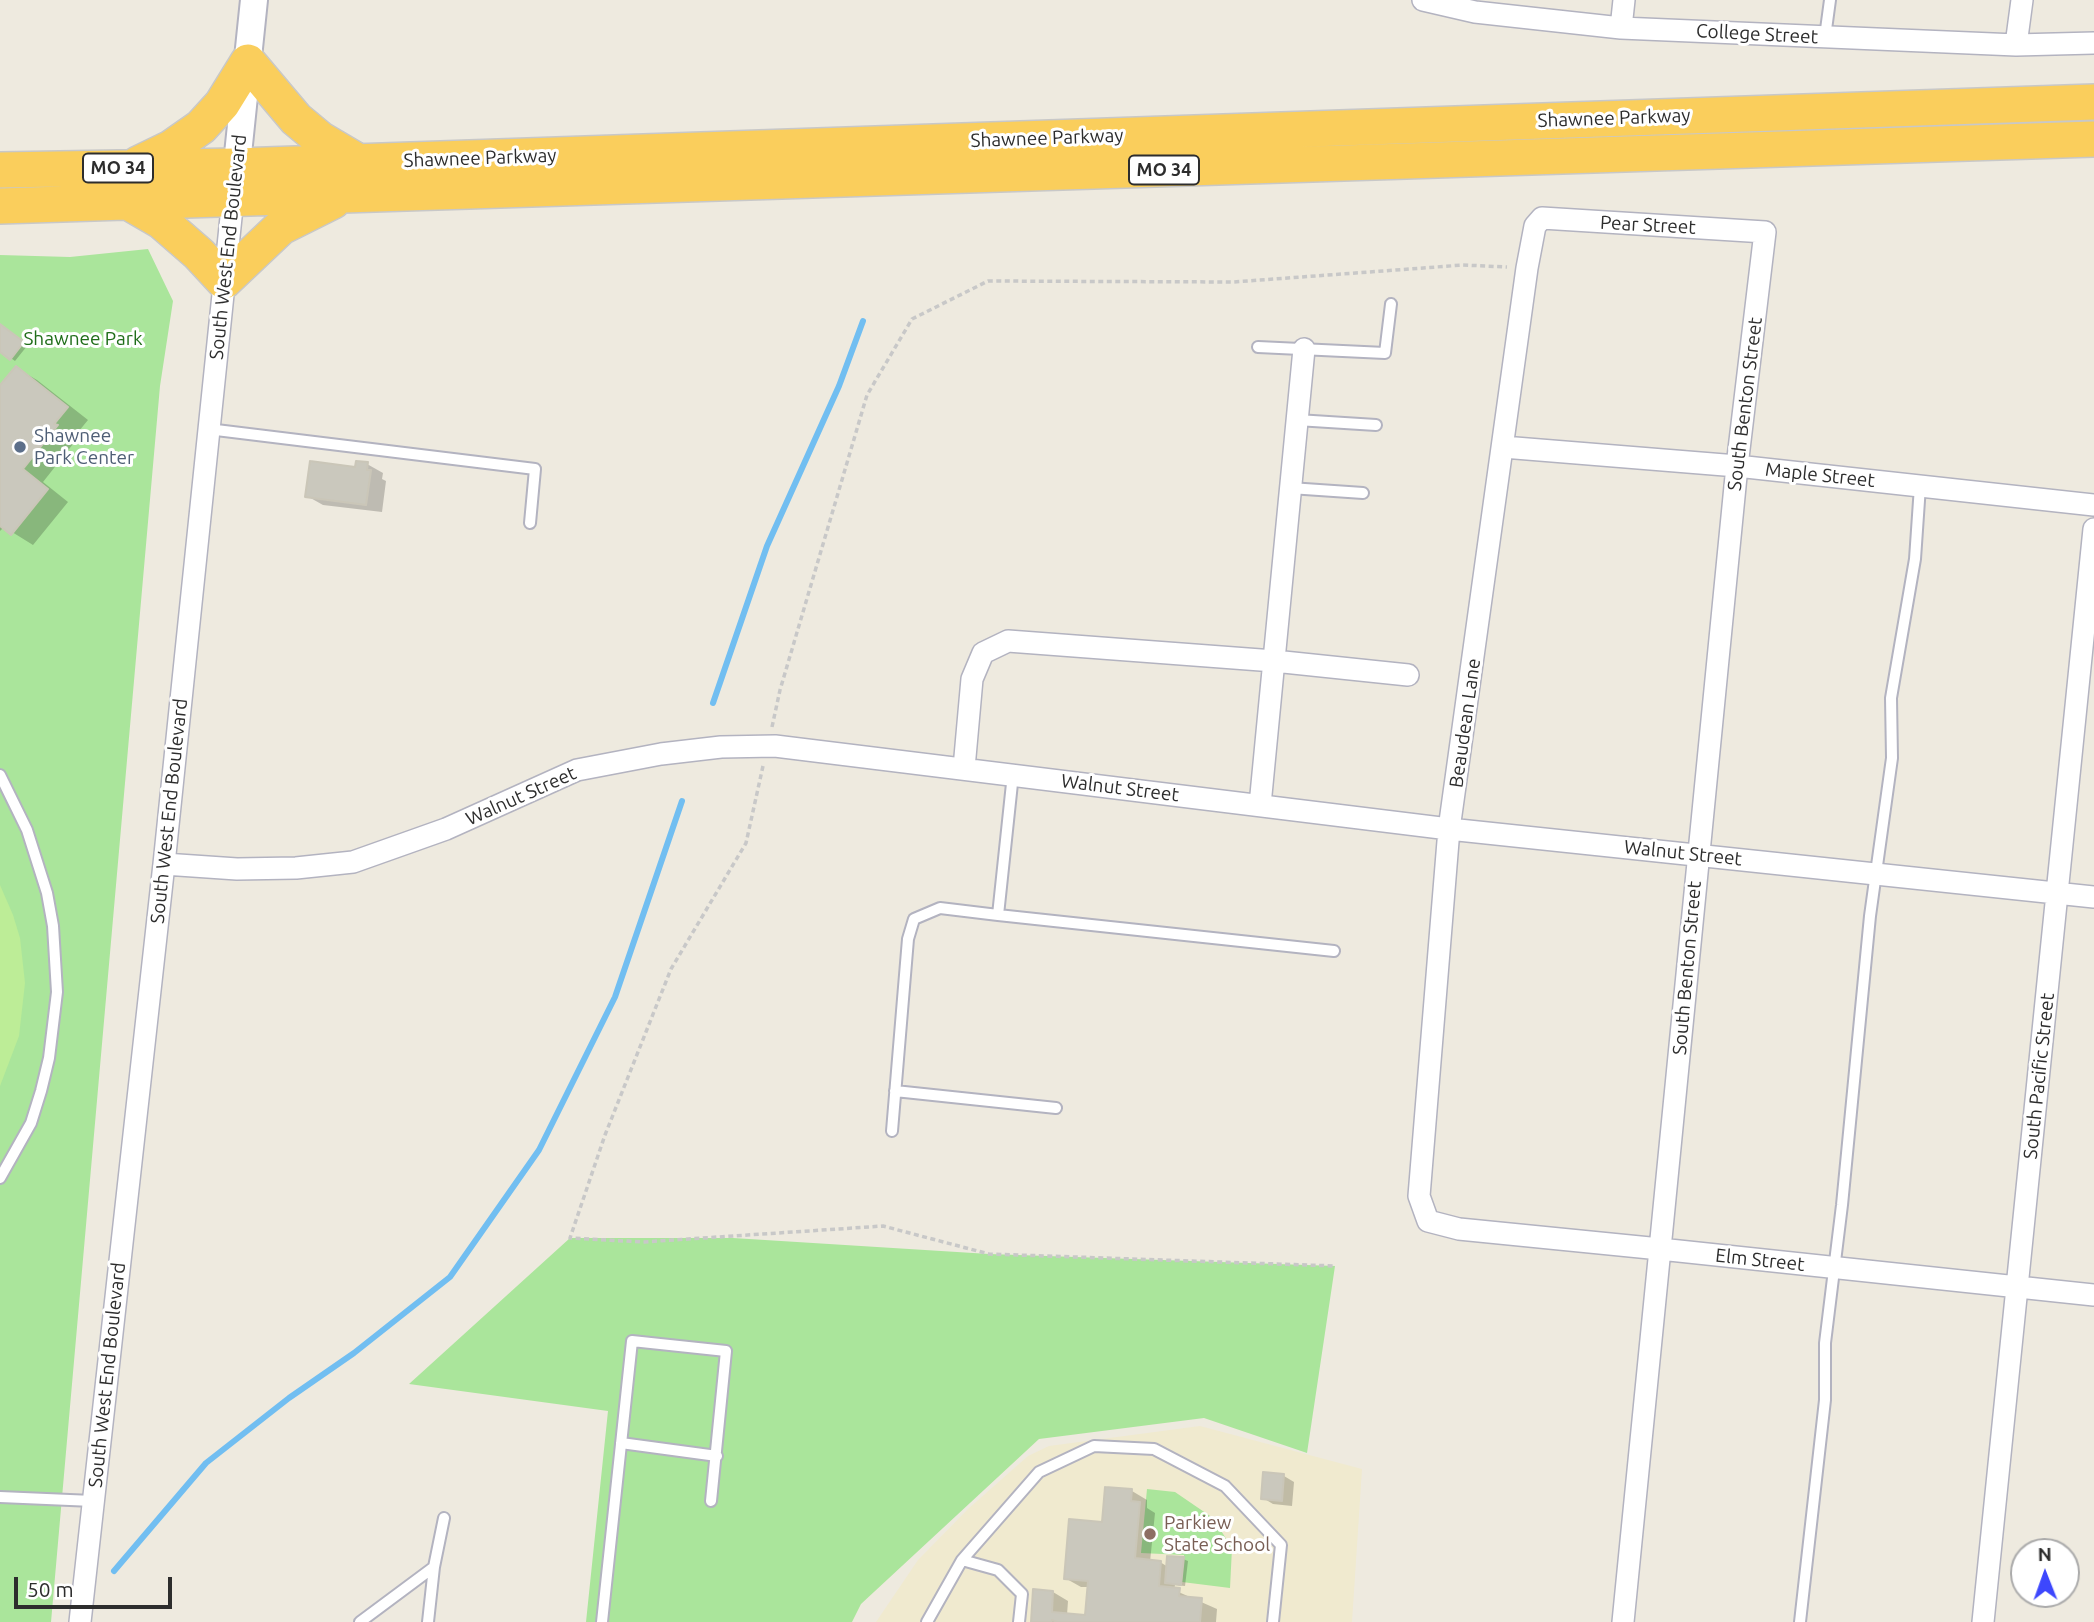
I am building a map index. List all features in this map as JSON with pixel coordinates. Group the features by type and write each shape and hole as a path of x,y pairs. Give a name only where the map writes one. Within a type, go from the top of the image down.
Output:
{"highway":[{"path":"130,168 171,148 201,127 222,104 248,62 296,119 320,139 359,162"},
{"name":"Shawnee Parkway","path":"0,206 130,203 235,182 359,162 2094,102"},
{"name":"Shawnee Parkway","path":"0,170 130,168 342,196 2094,139"},
{"path":"130,203 161,221 199,254 224,281 281,227 342,196"}],"street":[{"name":"South West End Boulevard","path":"80,1622 164,864 254,0"},
{"name":"College Street","path":"1423,0 1456,4 1475,12 1621,28 2016,46 2094,43"},
{"path":"1621,28 1624,0"},
{"path":"2016,46 2022,0"},
{"name":"Pear Street","path":"1535,226 1542,218 1765,232"},
{"name":"Beaudean Lane","path":"1427,1221 1419,1196 1449,829 1535,226"},
{"name":"South Benton Street","path":"1623,1622 1737,466 1765,232"},
{"path":"1260,805 1304,349"},
{"name":"Maple Street","path":"1503,447 1737,466 2094,505"},
{"name":"South Pacific Street","path":"1983,1622 2094,529"},
{"path":"964,768 972,679 983,653 1008,641 1408,675"},
{"name":"Walnut Street","path":"164,864 237,870 296,869 353,862 446,829 577,770 661,754 721,747 768,746 1449,829 2094,897"},
{"name":"Elm Street","path":"1427,1221 1459,1229 2094,1295"}],"lane":[{"path":"1825,37 1830,0"},
{"path":"1258,347 1385,354 1391,304"},
{"path":"1297,420 1376,425"},
{"path":"208,429 535,469 530,523"},
{"path":"1800,1622 1825,1400 1825,1343 1836,1268 1870,916 1878,874 1892,758 1891,698 1915,559 1920,486"},
{"path":"1290,488 1363,493"},
{"path":"998,915 1013,774"},
{"path":"0,775 27,830 41,872 53,926 57,992 51,1047 41,1091 31,1123 0,1178"},
{"path":"892,1131 908,939 914,919 940,908 1334,951"},
{"path":"895,1091 1056,1108"},
{"path":"602,1622 632,1341 726,1351 711,1501"},
{"path":"621,1443 717,1456"},
{"path":"927,1622 962,1560 1039,1472 1094,1446 1154,1448 1225,1486 1281,1545 1273,1622"},
{"path":"0,1497 93,1501"},
{"path":"428,1622 434,1567 444,1518"},
{"path":"962,1560 998,1570 1022,1594 1019,1622"},
{"path":"360,1622 434,1567"}],"path":[{"path":"1335,1266 989,1254 883,1226 643,1242 570,1238 605,1135 671,969 746,843 780,690 867,396 912,319 988,281 1234,282 1463,265 1527,268"}],"shaded area":[{"name":"Parkiew State School","path":"1200,1426 1362,1469 1352,1622 876,1622 918,1560 968,1509 1028,1456 1049,1446"}],"green space":[{"name":"Shawnee Park","path":"148,249 173,301 160,386 51,1622 0,1622 0,255 70,257"},
{"path":"0,885 20,938 25,983 19,1036 0,1086"},
{"path":"570,1238 733,1238 989,1254 1335,1266 1307,1453 1204,1418 1039,1439 861,1604 852,1622 586,1622 608,1411 409,1384"},
{"path":"1147,1489 1175,1492 1213,1518 1232,1548 1230,1588 1182,1582 1184,1555 1141,1553"}],"building":[{"path":"0,324 24,342 10,360 0,352"},
{"name":"Shawnee Park Center","path":"16,366 68,407 54,424 58,425 23,469 48,489 11,535 0,526 0,385"},
{"path":"310,461 355,467 356,461 368,462 367,470 371,470 366,505 305,497"},
{"path":"1263,1472 1284,1474 1282,1501 1261,1499"},
{"name":"Parkiew State School","path":"1105,1487 1132,1489 1131,1501 1140,1502 1135,1558 1161,1561 1159,1586 1180,1588 1179,1596 1202,1598 1200,1622 1031,1622 1033,1589 1053,1591 1052,1612 1085,1615 1088,1581 1064,1579 1069,1519 1102,1522"},
{"path":"1167,1556 1184,1557 1181,1585 1165,1583"}],"waterway":[{"path":"713,703 767,546 839,386 863,321"},
{"path":"114,1571 206,1463 289,1398 354,1353 450,1277 539,1150 615,997 682,801"}],"place":[{"name":"Shawnee Park Center","path":"20,447"},
{"name":"Parkiew State School","path":"1150,1534"}]}
